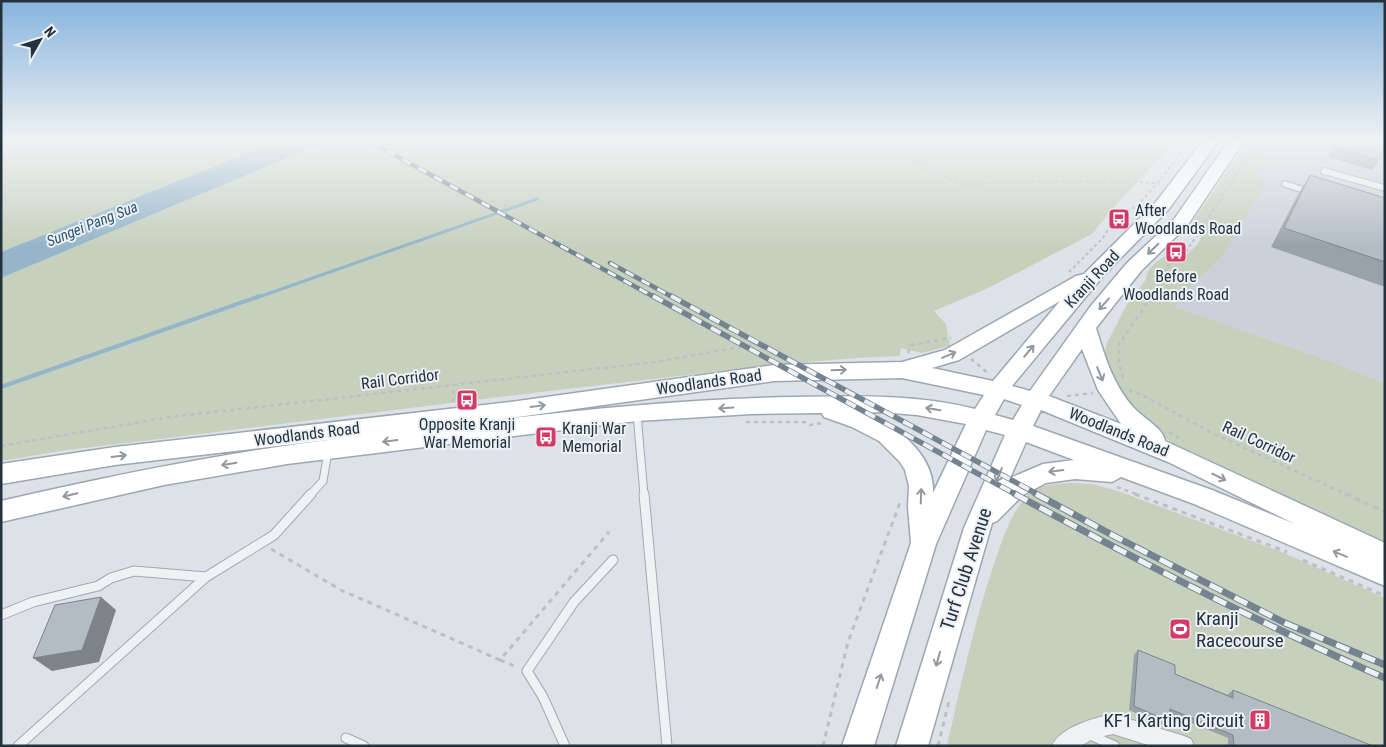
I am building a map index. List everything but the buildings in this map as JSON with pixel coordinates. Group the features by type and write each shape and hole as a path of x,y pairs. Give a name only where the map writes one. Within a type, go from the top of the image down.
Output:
{"main road":[{"name":"Kranji Road","path":"980,420 1005,379 1096,272 1162,206 1184,177"},
{"name":"Kranji Road","path":"1036,399 1086,327 1134,267 1181,222 1212,177"},
{"path":"904,364 952,355 1096,272"},
{"path":"1086,327 1100,376 1114,401 1142,431 1182,449"},
{"name":"Woodlands Road","path":"1,474 115,456 518,409 774,373 904,364 1036,399 1182,449 1385,556"},
{"name":"Turf Club Avenue","path":"912,746 977,528 1019,430 1036,399"},
{"name":"Woodlands Road","path":"1,512 109,486 282,454 637,414 751,406 819,415 880,404 957,413 1019,430 1157,479 1385,574"},
{"path":"819,415 852,416 868,423 896,441 908,456 921,484 920,505 923,544"},
{"path":"858,746 923,544 971,435 980,420"},
{"path":"977,528 996,504 1019,483 1044,473 1078,469 1157,479"}],"street":[{"path":"1062,746 1090,728 1113,724 1184,746"}],"lane":[{"path":"1345,177 1385,188"},
{"path":"1285,184 1321,195"},
{"path":"637,414 667,746"},
{"path":"18,746 206,577 274,535 323,481 329,449"},
{"path":"565,746 543,697 527,671 574,602 612,560"},
{"path":"1,615 33,602 98,586 111,578 134,572 206,577"},
{"path":"1084,732 1115,746"},
{"path":"346,738 364,746"}],"path":[{"path":"945,177 966,184 1032,181 1148,182"},
{"path":"1066,274 1103,238 1110,226 1122,214 1138,205 1162,177"},
{"path":"1124,381 1119,363 1119,344 1158,288 1168,266 1184,255 1234,177"},
{"path":"504,205 510,208"},
{"path":"549,242 741,347"},
{"path":"904,364 911,344 959,335"},
{"path":"951,338 954,346"},
{"name":"Rail Corridor","path":"1,446 170,417 656,362 757,344 789,361"},
{"path":"454,384 452,405 462,404"},
{"name":"Rail Corridor","path":"1130,396 1126,390 1144,396 1214,434 1385,512"},
{"path":"745,422 804,422 810,425 819,415"},
{"path":"1166,429 1182,449"},
{"path":"1111,485 1290,554"},
{"path":"823,746 848,642 880,552 902,498 902,492"},
{"path":"500,660 609,532"},
{"path":"261,543 341,590 527,671"},
{"path":"1299,558 1385,596"},
{"path":"938,746 951,692"}],"shaded area":[{"path":"1255,177 1385,177 1385,383 1319,357 1175,307 1185,292 1222,257 1266,180"}],"green space":[{"path":"1,177 188,177 1,252"},
{"path":"242,177 1142,177 1092,234 986,289 934,311 946,324 950,346 922,353 901,348 900,356 798,363 558,390 67,450 1,461 1,278"},
{"path":"1223,177 1258,177 1267,181 1222,257 1185,292 1175,307 1319,357 1385,383 1385,545 1185,451 1160,435 1124,403 1104,363 1106,345 1126,306 1145,281 1148,271 1156,262 1169,254 1181,260 1198,244 1202,235 1190,230 1194,220"},
{"name":"Kranji Racecourse","path":"1070,483 1092,484 1118,491 1284,553 1385,598 1385,746 947,746 980,609 994,564 1012,517 1023,500 1034,490 1044,486"}],"water":[{"name":"Sungei Pang Sua","path":"188,177 242,177 1,278 1,252"}],"waterway":[{"path":"256,298 537,199"},
{"path":"1,387 260,296"}],"railway":[{"path":"435,177 656,298"},
{"path":"610,263 674,298"},
{"path":"653,296 1017,495"},
{"path":"671,296 1039,495"},
{"path":"1015,494 1198,590 1385,678"},
{"path":"1036,494 1285,623 1385,665"}],"place":[{"name":"After Woodlands Road","path":"1119,219"},
{"name":"Before Woodlands Road","path":"1176,252"},
{"name":"Opposite Kranji War Memorial","path":"467,400"},
{"name":"Kranji War Memorial","path":"546,437"},
{"name":"Kranji Racecourse","path":"1180,629"},
{"name":"KF1 Karting Circuit","path":"1260,720"}]}
